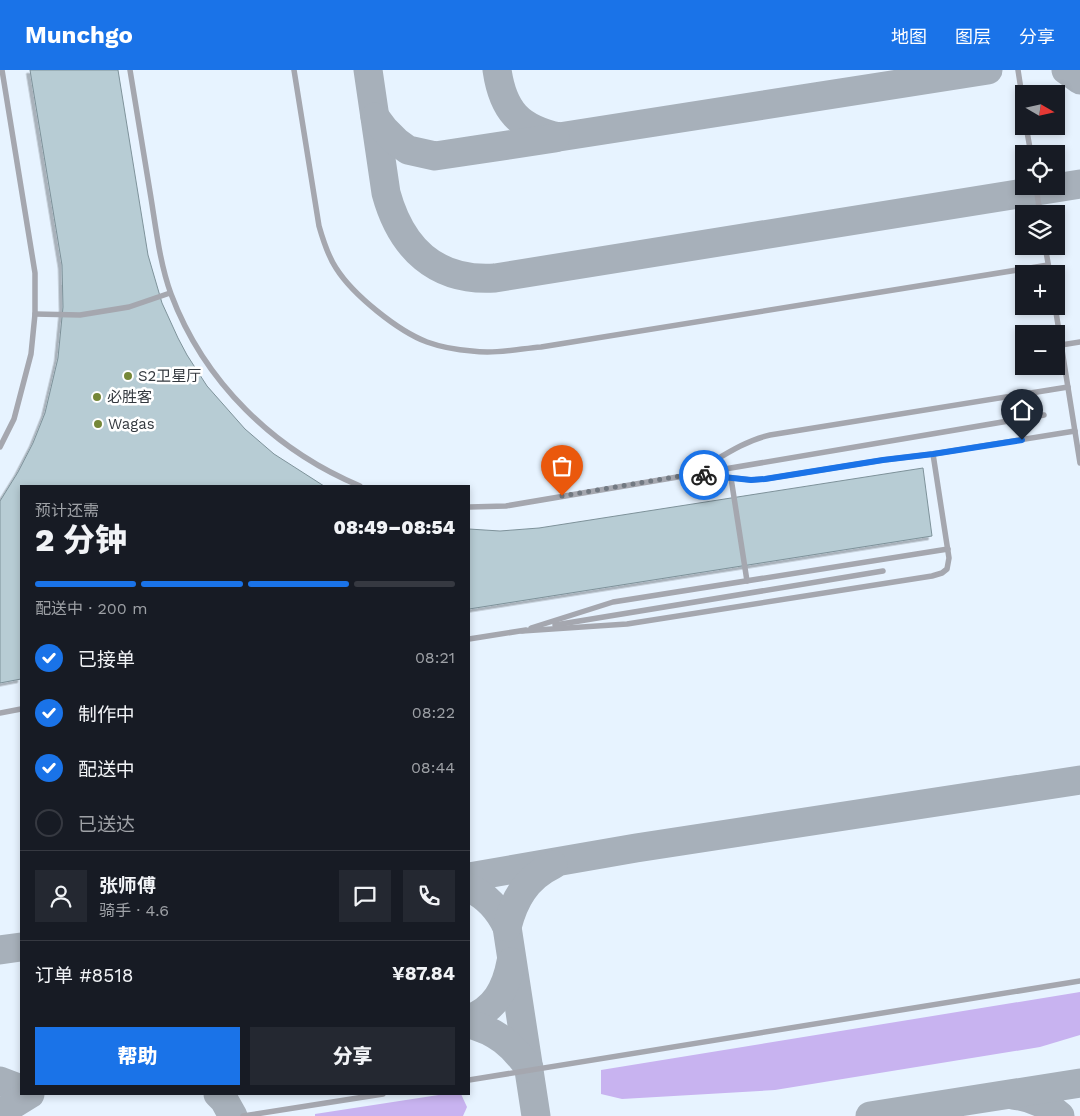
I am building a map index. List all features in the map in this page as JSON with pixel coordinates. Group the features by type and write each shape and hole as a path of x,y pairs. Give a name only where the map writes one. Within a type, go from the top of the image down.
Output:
{"lane":[{"path":"0,448 14,419 31,354 36,314 36,273 2,70"},
{"path":"130,70 158,241 170,292 184,325 200,353 227,390 257,421 313,464 358,485"},
{"path":"294,70 319,226 335,267 346,282 386,318 411,334 428,342 449,348 474,352 497,352 541,347 1048,264 1046,255"},
{"path":"1018,70 1020,85"},
{"path":"36,314 80,315 129,307 170,292"},
{"path":"1065,344 1080,342"},
{"path":"1065,369 1080,463"},
{"path":"693,474 744,444 770,435 1068,387"},
{"path":"470,507 506,506 1044,415"},
{"path":"693,474 765,479 933,454 1075,430"},
{"path":"522,631 627,624 942,573 949,564 948,548 933,454"},
{"path":"731,478 747,581"},
{"path":"522,631 613,602 948,548"},
{"path":"470,639 883,571"},
{"path":"0,713 20,709"},
{"path":"470,1080 1080,981"},
{"path":"243,1116 377,1095"}],"shaded area":[{"path":"1080,992 1080,1035 1040,1047 775,1090 622,1099 601,1094 601,1070"},
{"path":"438,1095 461,1095 467,1107 463,1116 315,1116 315,1114"}],"building":[{"name":"S2卫星厅","path":"30,70 118,70 148,255 162,303 178,338 207,386 245,429 274,454 322,485 20,485 20,679 0,683 0,501 33,443 45,413 58,358 63,307 62,265"},
{"path":"923,468 932,536 470,609 470,529 500,531 539,528"}],"taxiway":[{"path":"368,70 386,193 401,230 424,258 455,274 474,278 495,278 1080,184"},
{"path":"497,70 504,96 515,116 533,128 559,137 988,70"},
{"path":"1066,70 1080,80"},
{"path":"375,117 384,129 408,150 435,156 555,138"},
{"path":"470,877 636,848 1080,780"},
{"path":"507,927 513,908 522,891 535,876 553,865"},
{"path":"470,889 492,904 507,927 536,1116"},
{"path":"0,950 20,947"},
{"path":"470,1019 486,1010 498,997 506,981 511,962"},
{"path":"470,1024 488,1031 503,1040 517,1052 529,1068"},
{"path":"0,1081 20,1089"},
{"path":"870,1116 1080,1083"},
{"path":"3,1116 12,1105 28,1095"},
{"path":"219,1095 233,1116"},
{"path":"1013,1095 1026,1097 1038,1102 1060,1116"}],"way so far":[{"path":"562,496 693,474 704,475"}],"place":[{"name":"S2卫星厅","path":"128,376"},
{"name":"必胜客","path":"97,397"},
{"name":"Wagas","path":"98,424"}],"route":[{"path":"704,475 751,480 765,479 1022,440"}]}
